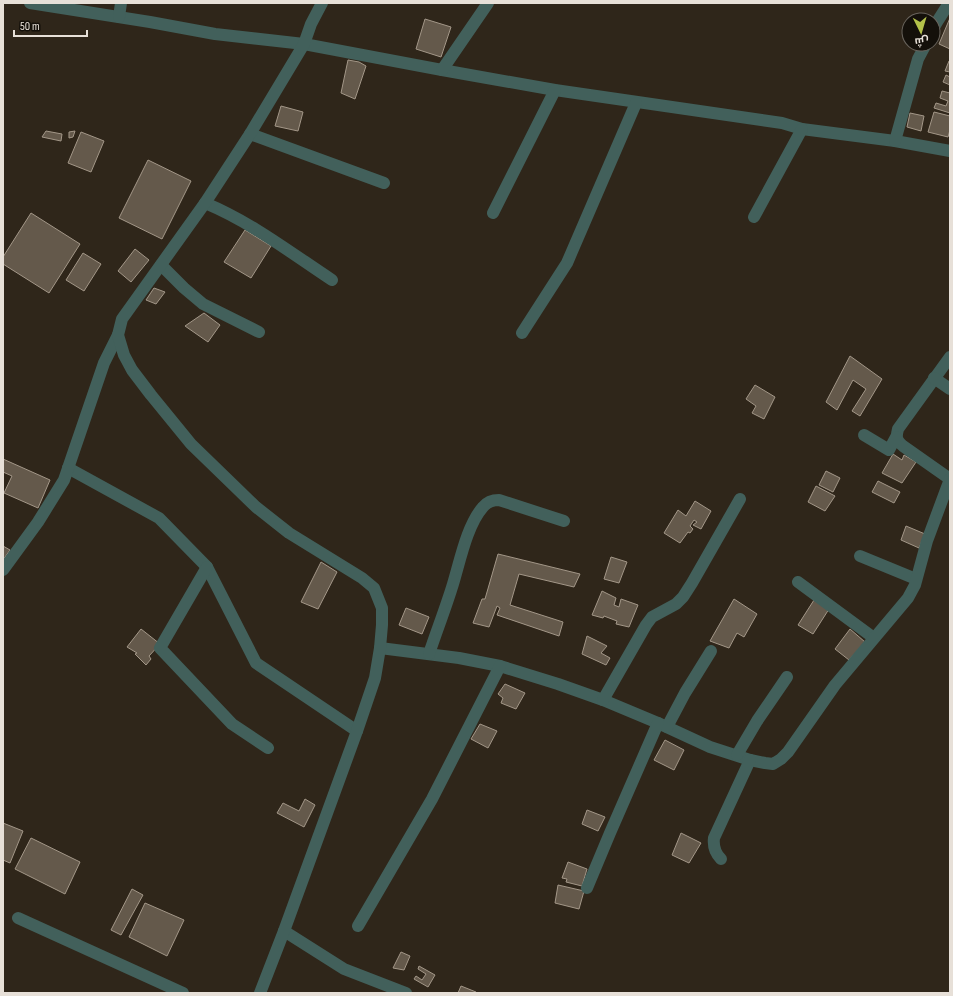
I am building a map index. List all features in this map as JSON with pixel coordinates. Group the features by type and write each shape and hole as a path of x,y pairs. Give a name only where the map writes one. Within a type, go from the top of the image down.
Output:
{"street":[{"path":"30,3 80,7 118,17 215,34 304,44 555,90 782,124 802,129 950,150"},
{"path":"118,17 121,3"},
{"path":"3,570 38,522 64,480 104,363 118,335 122,319 205,203 250,134 304,44 311,24 322,3"},
{"path":"442,70 488,3"},
{"path":"941,16 949,3"},
{"path":"895,141 918,59 922,52"},
{"path":"492,213 555,90"},
{"path":"522,333 567,263 636,102"},
{"path":"754,217 802,129"},
{"path":"250,134 384,183"},
{"path":"205,203 258,231 332,280"},
{"path":"161,265 184,288 203,304 259,332"},
{"path":"118,335 124,355 132,370 191,444 262,512 289,533 362,578 374,588 382,608 380,648 375,678 284,931 260,993"},
{"path":"864,434 889,450 896,437 898,429 950,357"},
{"path":"934,378 950,389"},
{"path":"380,648 459,658 500,666 603,700 663,725 710,747 750,760 773,764 788,752 834,685 908,598 915,585 927,541 950,479 899,443 896,437"},
{"path":"68,468 159,518 207,567 256,664 356,732"},
{"path":"603,700 652,617 676,604 683,597 740,499"},
{"path":"429,654 453,585 468,534 477,515 486,503 499,500 564,521"},
{"path":"860,556 916,579"},
{"path":"207,567 160,648 232,724 268,748"},
{"path":"798,582 874,638"},
{"path":"587,888 610,833 663,725 711,651"},
{"path":"358,926 432,799 500,666"},
{"path":"737,755 757,721 787,677"},
{"path":"721,859 717,855 714,848 714,838 750,760"},
{"path":"18,918 183,993"},
{"path":"284,931 344,969 406,993"}],"building":[{"path":"950,18 950,49 941,45 941,39"},
{"path":"425,19 451,27 441,57 416,49"},
{"path":"348,60 359,62 366,66 355,99 341,93"},
{"path":"949,61 950,62 950,72 945,71"},
{"path":"946,75 950,77 950,85 943,82"},
{"path":"942,91 950,93 950,113 934,108 936,103 946,106 948,101 940,98"},
{"path":"281,106 303,112 298,131 275,126"},
{"path":"934,112 950,116 950,130 948,137 928,132"},
{"path":"910,113 924,116 921,131 907,127"},
{"path":"46,131 62,134 61,141 42,137"},
{"path":"75,131 73,137 69,138 69,132"},
{"path":"81,132 104,141 91,172 68,163"},
{"path":"148,160 191,181 162,239 119,218"},
{"path":"31,213 80,244 49,293 3,264 3,257"},
{"path":"245,230 271,246 251,278 224,262"},
{"path":"135,249 149,260 131,282 118,271"},
{"path":"83,253 101,264 84,291 66,280"},
{"path":"154,288 165,292 156,304 146,300"},
{"path":"204,313 220,325 208,342 185,326"},
{"path":"850,356 882,379 860,416 852,411 866,389 853,380 837,410 826,402"},
{"path":"755,385 775,397 764,419 752,413 756,406 746,399"},
{"path":"893,454 902,460 904,455 916,462 902,483 882,473"},
{"path":"3,459 50,480 38,508 4,493 12,476 3,472"},
{"path":"826,471 840,478 833,492 819,485"},
{"path":"878,481 900,492 894,503 872,492"},
{"path":"816,486 835,496 825,511 808,502"},
{"path":"695,501 711,511 701,529 693,525 697,522 694,520 690,526 693,529 690,533 688,532 680,543 664,533 678,510 686,516"},
{"path":"906,526 925,534 919,548 901,540"},
{"path":"3,546 10,550 3,560"},
{"path":"498,554 580,574 574,587 519,574 510,605 563,622 559,636 497,615 500,608 497,606 489,627 473,623 482,599 485,599"},
{"path":"611,557 627,562 619,583 604,579"},
{"path":"321,562 337,572 318,609 301,602"},
{"path":"602,591 616,598 614,605 619,607 621,599 638,605 629,627 616,624 617,621 604,616 603,618 592,615"},
{"path":"734,599 757,614 744,637 737,633 729,648 710,641"},
{"path":"814,600 829,609 813,634 798,625"},
{"path":"406,608 429,617 422,634 399,625"},
{"path":"141,629 160,644 149,656 151,659 146,665 135,654 137,653 127,647"},
{"path":"850,629 865,642 849,660 835,649"},
{"path":"587,636 607,646 601,653 610,658 606,665 582,654"},
{"path":"505,684 525,693 516,709 501,703 503,698 498,694"},
{"path":"480,724 497,731 488,748 471,739"},
{"path":"665,740 684,750 674,770 654,760"},
{"path":"305,799 315,805 304,827 277,813 283,803 299,811"},
{"path":"587,810 605,817 598,831 582,824"},
{"path":"3,823 23,831 10,863 3,860"},
{"path":"681,833 701,843 689,863 672,855"},
{"path":"31,838 80,862 65,894 15,869"},
{"path":"568,862 587,869 582,886 566,882 567,879 562,878"},
{"path":"558,885 584,891 579,909 555,903"},
{"path":"132,889 143,895 121,935 111,930"},
{"path":"145,903 184,920 167,956 129,937"},
{"path":"401,952 410,956 404,970 393,968"},
{"path":"419,966 435,975 428,987 414,979 416,976 422,980 426,974 418,969"},
{"path":"461,986 476,992 476,993 458,993"}]}
